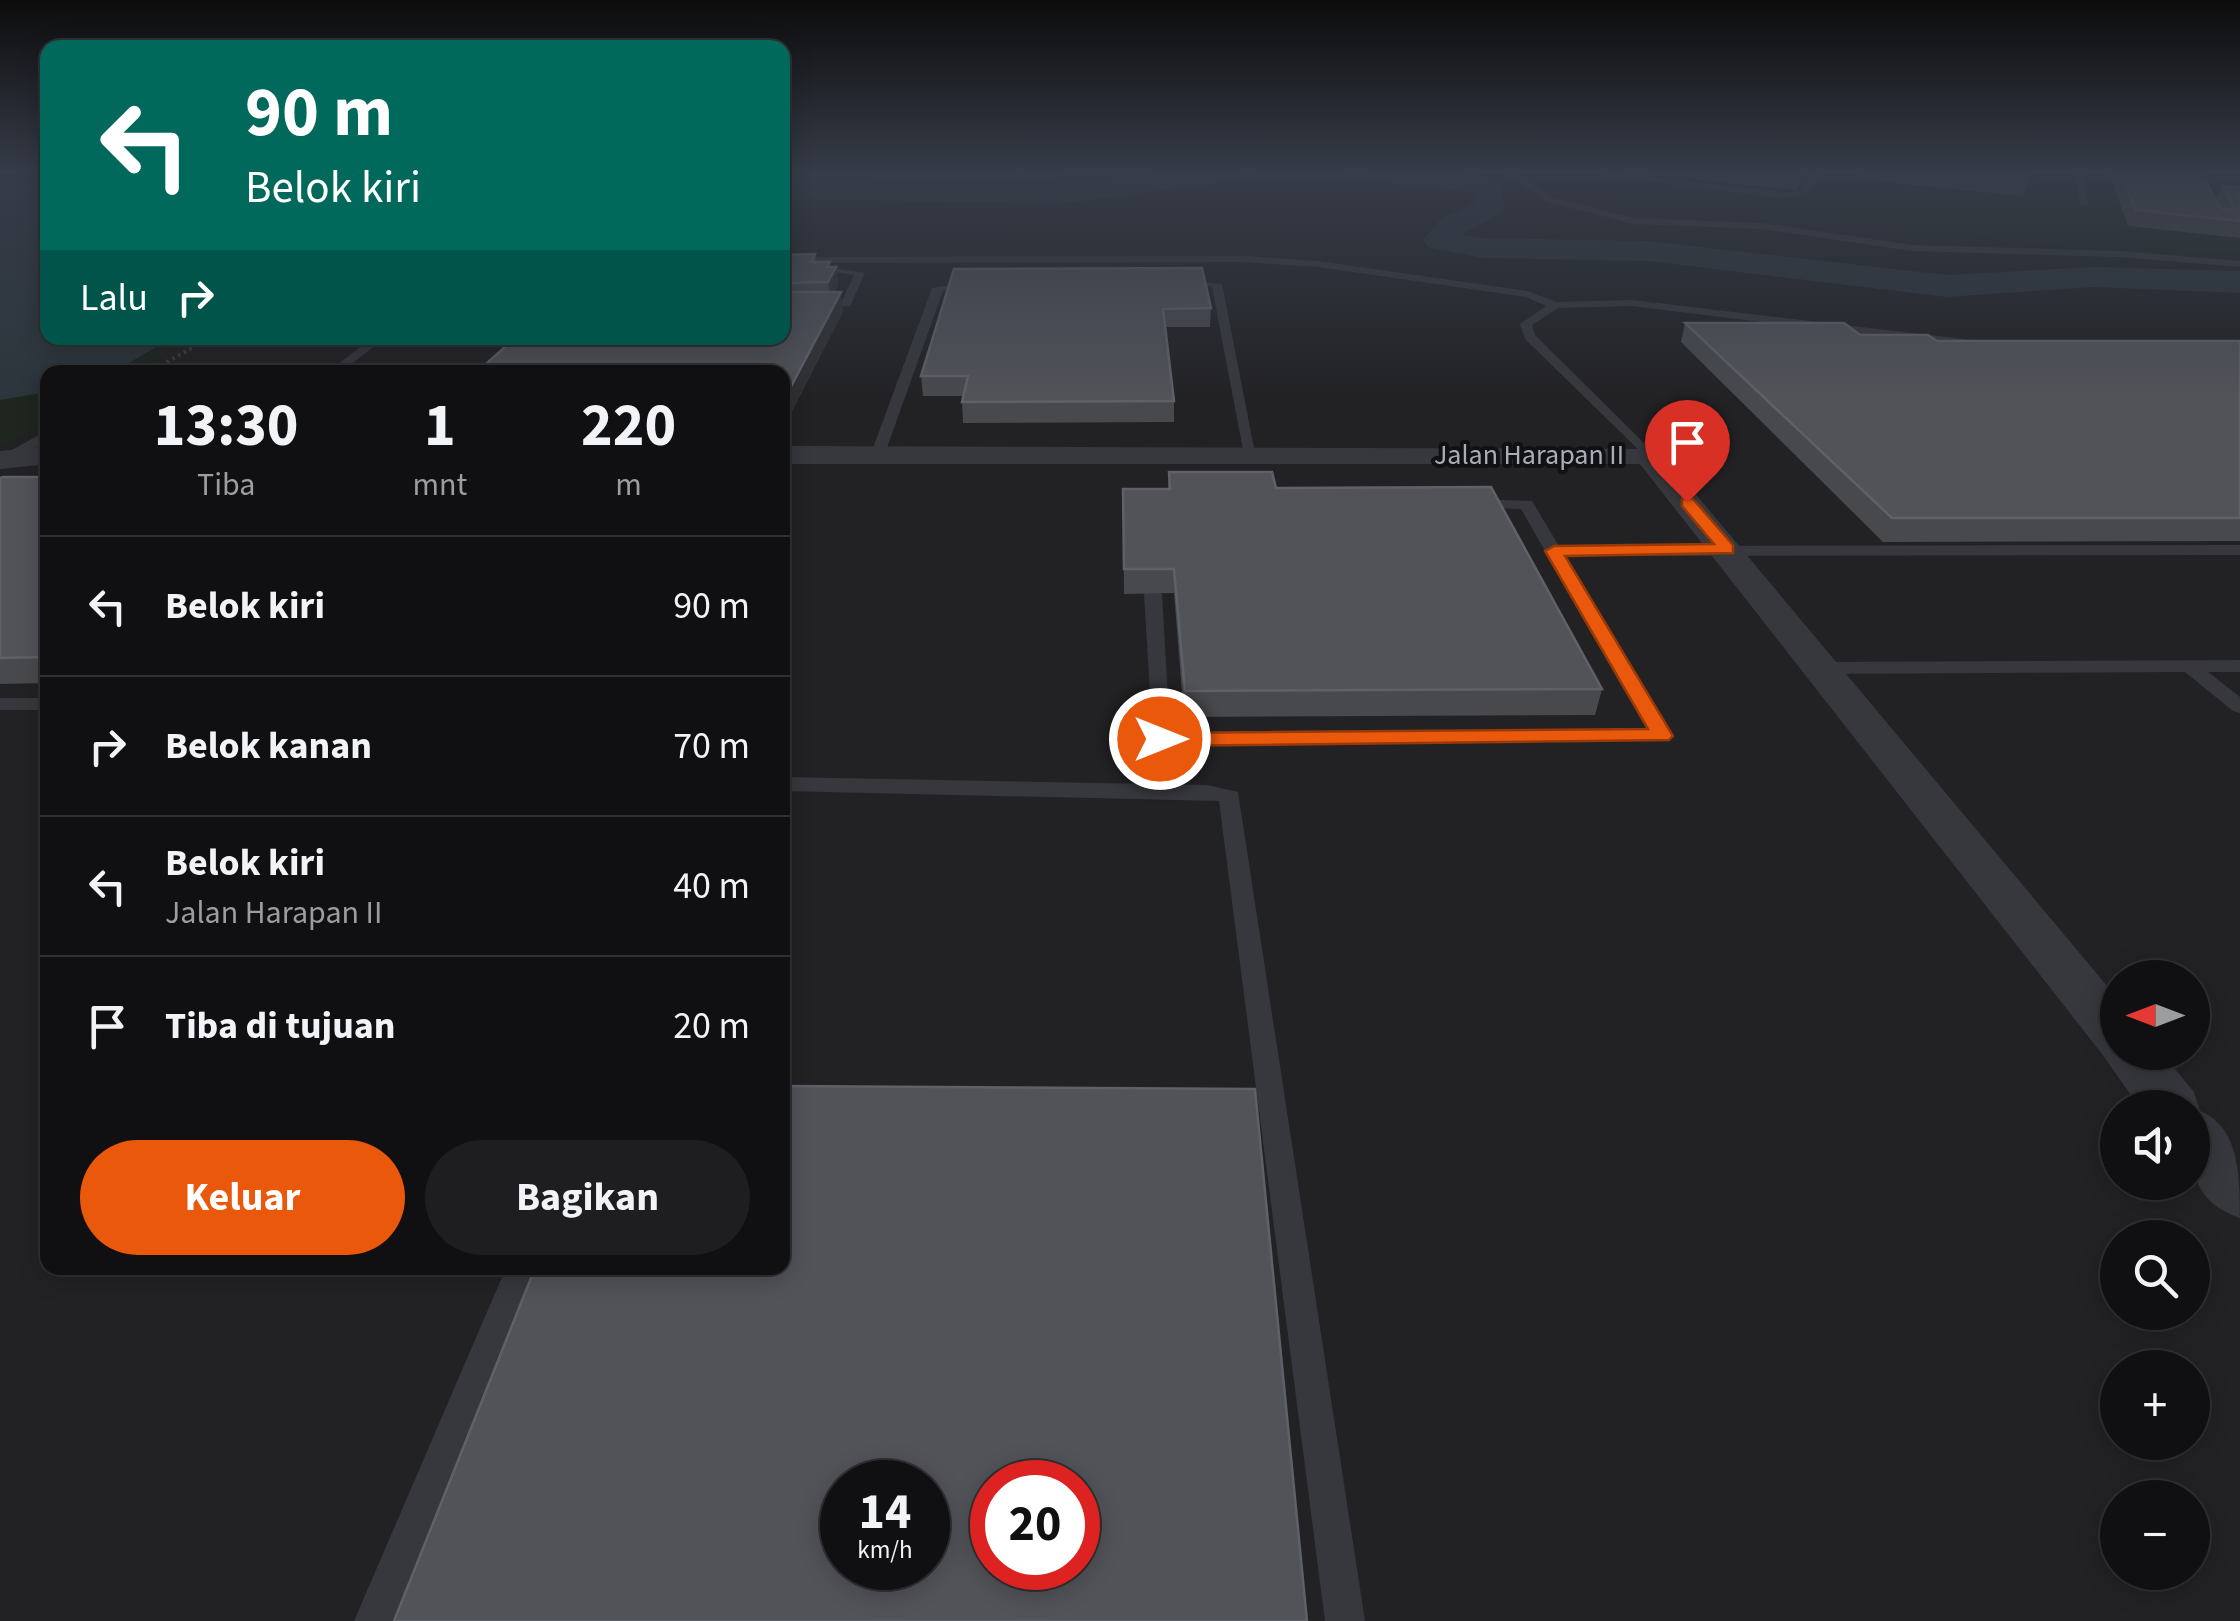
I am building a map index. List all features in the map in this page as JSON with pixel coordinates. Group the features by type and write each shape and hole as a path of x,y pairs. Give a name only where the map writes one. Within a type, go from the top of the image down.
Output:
{"street":[{"name":"Jalan Harapan II","path":"790,455 1648,455 2100,1016"},
{"path":"3,460 40,456"},
{"path":"2143,1070 2159,1090"},
{"path":"2210,1154 2240,1192"}],"lane":[{"path":"1934,249 2119,254 2240,264"},
{"path":"790,260 1262,260 1488,287 1528,294 1555,305 1632,304 1988,345"},
{"path":"790,269 847,270 860,274 846,304 790,308"},
{"path":"877,456 938,288 957,282 994,282"},
{"path":"1165,282 1218,284 1251,455"},
{"path":"1555,305 1526,324 1530,336 1648,455"},
{"path":"343,365 370,345"},
{"path":"3,460 40,439"},
{"path":"1153,594 1160,739 1662,736 1526,504 1448,504"},
{"path":"1554,551 2240,550"},
{"path":"2189,666 2240,707"},
{"path":"1822,668 2240,666"},
{"path":"0,704 40,704"},
{"path":"790,784 1207,792 1230,796 1345,1621"},
{"path":"374,1621 519,1275"}],"path":[{"path":"162,365 197,345"}],"shaded area":[{"path":"0,249 40,249 40,345 790,345 790,249 2240,249 2240,1621 0,1621"},
{"path":"0,249 40,249 40,345 181,345 145,365 40,365 40,427 0,448"},
{"path":"0,249 40,249 40,345 160,345 125,365 40,365 40,393 0,400"},
{"path":"2070,249 2240,249 2240,269"}],"building":[{"path":"815,254 811,262 830,262 827,267 836,267 828,282 790,283 790,255"},
{"path":"1202,268 1211,308 1163,309 1174,401 962,402 968,376 921,376 954,269"},
{"path":"790,292 841,292 790,388 790,365 485,365 507,345 790,345"},
{"path":"1685,323 1844,323 1860,335 1928,335 1937,341 2240,341 2240,518 1892,518"},
{"path":"1169,472 1272,472 1276,488 1491,487 1602,689 1185,691 1174,569 1124,569 1123,489 1170,489"},
{"path":"40,477 40,657 0,658 0,478"},
{"path":"790,1086 1255,1089 1307,1621 394,1621 532,1275 790,1275"}],"waterway":[{"path":"1519,249 1648,251 1947,286 2094,277 2240,282"}],"route":[{"path":"1160,739 1662,736 1554,551 1727,549 1687,502"}]}
